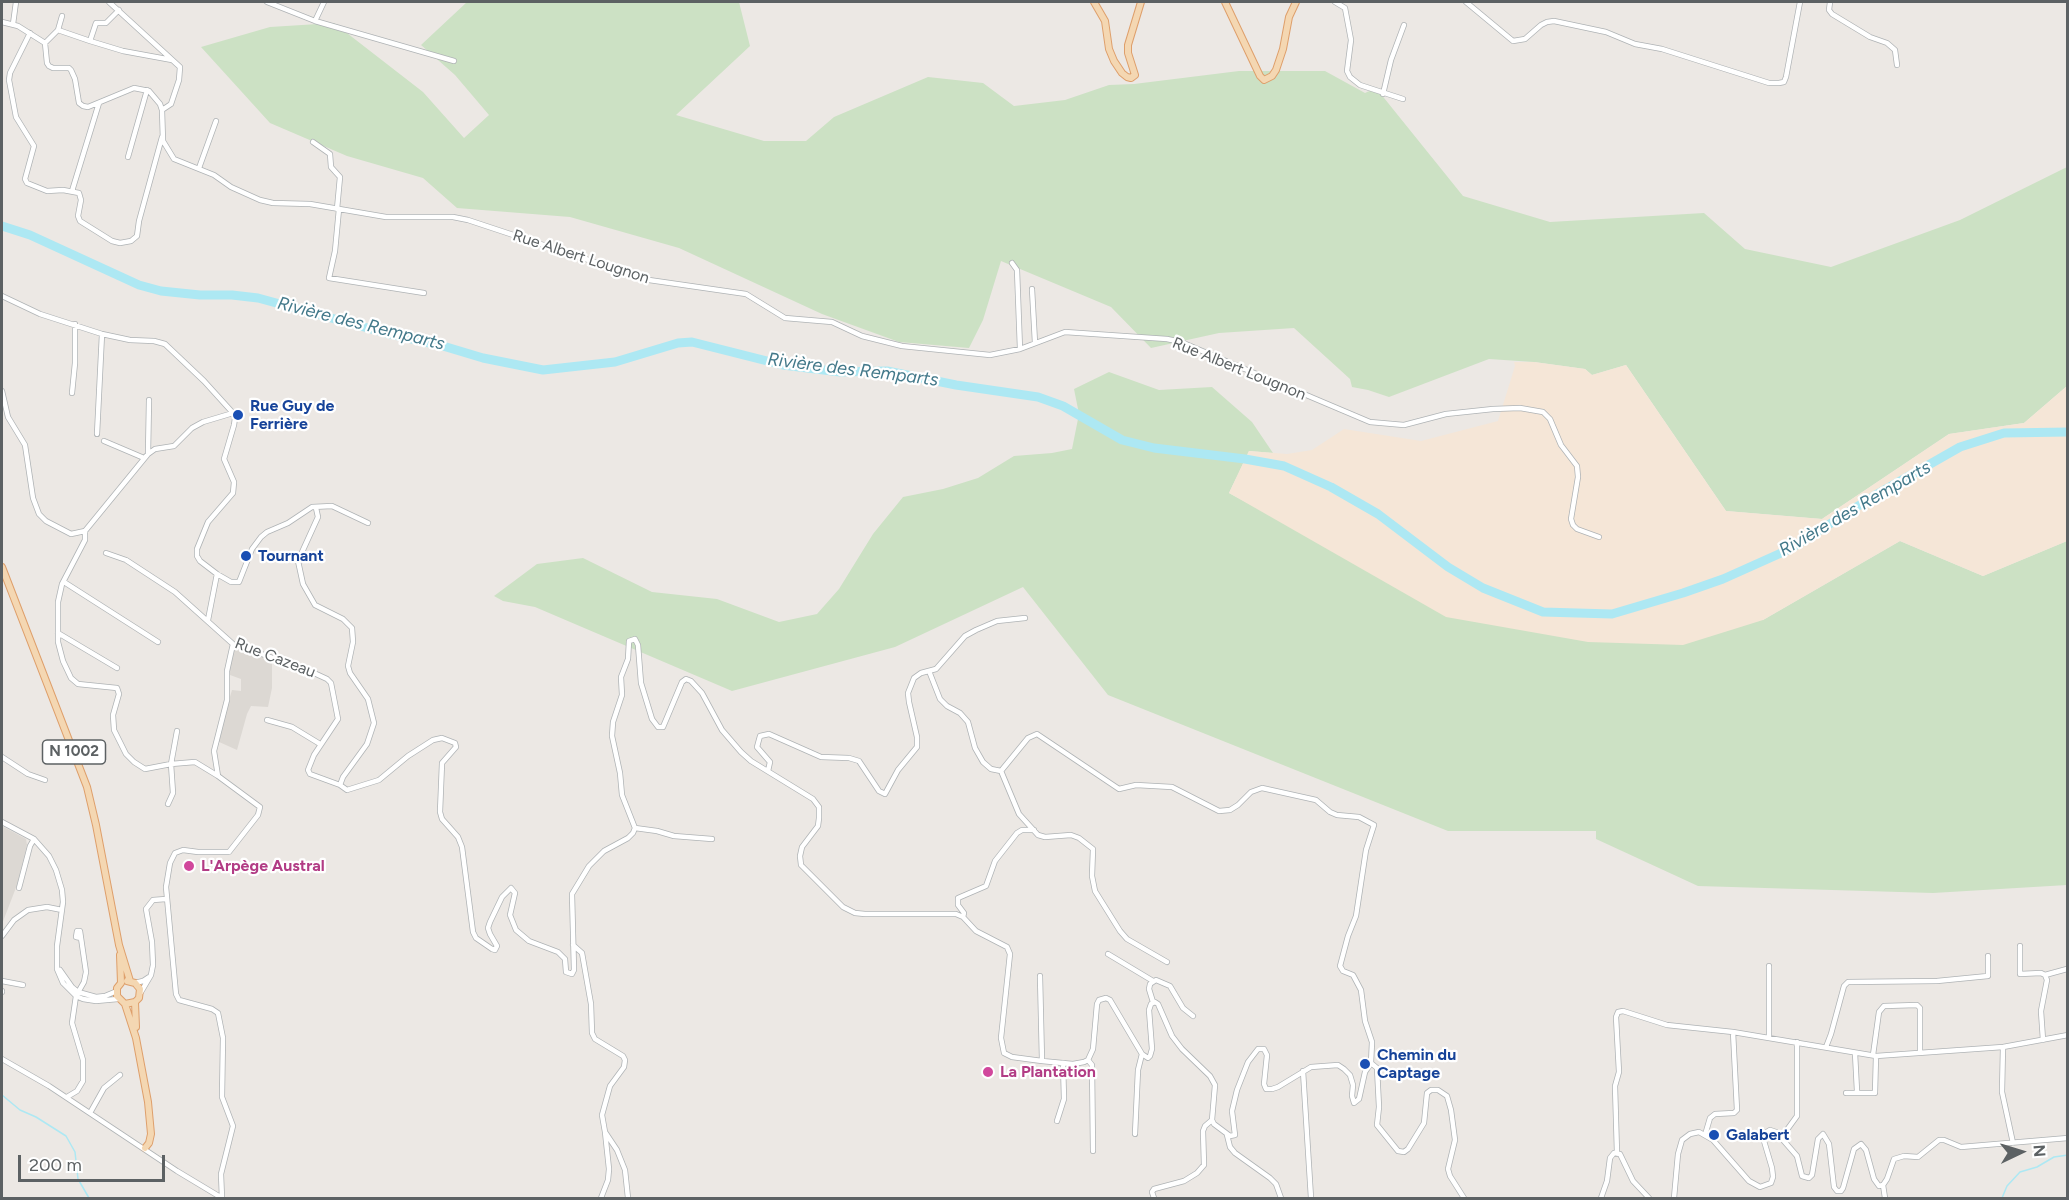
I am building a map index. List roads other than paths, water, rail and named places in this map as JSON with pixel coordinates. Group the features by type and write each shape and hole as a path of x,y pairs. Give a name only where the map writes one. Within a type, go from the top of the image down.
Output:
{"main road":[{"path":"1094,2 1105,21 1108,49 1114,62 1122,73 1131,78 1135,75 1128,53 1128,45 1141,2"},
{"path":"1225,2 1264,80 1272,76 1276,70 1289,17 1296,2"},
{"name":"N 1002","path":"2,567 87,787 119,945 121,983"},
{"name":"N 1002","path":"119,945 133,982"},
{"path":"136,1038 135,1002 140,995 139,987 133,982 121,983 117,991 118,999 125,1004 136,1038 148,1102 151,1134 145,1148"},
{"path":"125,1004 135,1002"}],"street":[{"path":"13,24 16,2"},
{"path":"109,2 180,67 171,104 162,110"},
{"path":"267,2 315,21 454,61"},
{"path":"315,21 324,2"},
{"path":"1337,2 1345,8 1351,40 1347,71 1350,77 1360,85 1403,99"},
{"path":"1466,2 1513,41 1525,39 1547,22 1554,21 1606,32 1635,44 1662,49 1769,83 1779,83 1784,82 1786,77 1800,2"},
{"path":"1830,2 1829,10 1832,14 1870,37 1887,43 1895,50 1897,65"},
{"path":"90,41 96,22 106,23 119,10"},
{"path":"45,43 58,30 62,16"},
{"path":"2,22 13,24 30,33 45,43 49,66 69,68 74,73 80,103 88,107 134,88 147,90 155,96 162,110 162,136 137,236 131,242 112,241 82,223 78,216 81,196 79,193 44,191 27,183 25,179 34,146 16,117 9,80 10,73 30,33"},
{"path":"1383,94 1391,60 1404,25"},
{"path":"58,30 123,51 173,60"},
{"path":"128,157 147,90"},
{"path":"72,191 99,103"},
{"path":"199,168 216,121"},
{"name":"Rue Albert Lougnon","path":"162,136 164,146 174,159 199,168 260,200 273,203 310,204 386,217 453,217 468,220 649,280 746,294 785,318 832,322 861,336 903,346 990,355 1020,349 1065,332 1174,341 1370,422 1380,424 1404,424 1446,414 1493,409 1520,408 1543,412 1550,419 1561,445 1577,466 1578,477 1571,519 1573,525 1577,530 1599,537"},
{"path":"313,142 330,154 332,167 340,177 335,251 329,278 424,293"},
{"path":"1012,263 1017,270 1020,349"},
{"path":"1032,289 1035,343"},
{"path":"2,296 40,314 102,334 165,344 233,413 234,425 224,459 234,482 233,493 208,522 197,549 200,561 217,574 231,582 239,582 252,549 261,537 312,507 332,506 368,523"},
{"path":"72,393 75,324"},
{"path":"97,434 102,334"},
{"path":"2,392 9,417 25,445 33,498 39,514 46,521 71,534 85,531 146,456 155,449 174,446 192,428 202,422 233,413"},
{"path":"146,456 149,400"},
{"path":"104,441 146,456"},
{"path":"316,508 318,517 298,566 310,600 322,610 343,619 352,628 348,666 368,699 374,723 367,744 343,777 340,785 347,790 366,785 378,780 408,756 434,740 442,738 451,740 456,747 442,763 440,812 442,819 458,837 462,847 473,932 483,944 495,950 497,946 488,928 502,897 511,888 515,893 510,915 516,930 529,941 558,952 565,959 566,972 572,974 574,970 572,894 589,866 604,850 628,838 635,828 622,795 612,736 613,722 622,695 621,677 628,659 631,639 637,642 641,683 652,719 658,727 663,727 682,682 686,679 691,681 702,693 722,730 732,743 752,761 813,798 819,807 818,826 802,847 801,865 843,907 855,913 864,914 956,914 963,917 976,931 1007,947 1010,954 1001,1038 1004,1053 1012,1057 1063,1063 1080,1063 1088,1060 1094,1049 1097,1004 1103,998 1110,1000 1146,1058 1152,1053 1148,1016 1149,1007 1153,1002"},
{"path":"85,531 85,540 64,582 57,602 58,633 63,661 74,683 117,688 119,698 112,723 118,741 126,754 145,769 195,762 260,807 258,815 229,852 183,850 175,853 170,863 166,887 176,994 179,1000 212,1009 218,1013 223,1038 222,1097 233,1126 221,1174 222,1198"},
{"name":"Rue Cazeau","path":"106,553 126,560 175,592 233,644 290,662 331,682 338,719 320,744 308,770 310,774 340,785"},
{"path":"208,620 217,574"},
{"path":"64,582 158,642"},
{"path":"768,771 770,762 757,747 758,739 765,734 789,741 821,757 849,758 859,761 879,790 885,794 898,770 917,747 908,693 917,675 933,671 943,664 965,636 976,630 997,621 1024,618"},
{"path":"58,633 117,668"},
{"path":"218,776 214,752 227,700 227,671 233,644"},
{"path":"929,672 940,699 960,713 968,722 975,748 983,762 991,769 1001,771"},
{"path":"267,720 292,727 320,744"},
{"path":"168,804 173,793 171,764 177,731"},
{"path":"1001,771 1028,738 1037,734 1119,789 1136,785 1172,787 1219,811 1230,810 1239,805 1251,792 1262,788 1316,800 1330,812 1359,818 1374,825 1366,850 1356,916 1340,966 1353,975 1361,990 1365,1021 1371,1042 1371,1063 1365,1072 1359,1099 1354,1103 1350,1075 1338,1065 1311,1067 1278,1087 1266,1089 1264,1084 1267,1055 1264,1049 1258,1049 1241,1078 1233,1104 1235,1135 1227,1135"},
{"path":"2,757 28,774 45,780"},
{"path":"1001,771 1019,814 1038,835 1046,837 1071,835 1093,849 1092,876 1095,891 1120,931 1127,939 1167,962"},
{"path":"2,822 34,839 49,856 56,870 62,890 57,960 60,972 77,994 96,1000 118,999"},
{"path":"635,828 675,836 712,839"},
{"path":"963,917 964,913 958,905 958,898 986,886 995,861 1017,833 1022,830 1034,830"},
{"path":"19,888 34,839"},
{"path":"140,995 152,975 152,942 146,909 153,900 166,898"},
{"path":"2,936 14,920 28,910 47,907 62,910"},
{"path":"67,1097 77,1091 83,1081 82,1060 72,1023 77,994 84,982 86,972 81,938"},
{"path":"573,945 582,953 591,1004 592,1033 595,1039 623,1056 625,1060 624,1067 615,1077 602,1115 608,1180 601,1198"},
{"path":"2020,946 2019,974 2041,973 2045,975 2067,969"},
{"path":"1108,954 1154,981 1160,980 1170,986 1183,1008 1193,1016"},
{"path":"1826,1047 1832,1034 1844,986 1848,982 1937,981 1988,976 1989,956"},
{"path":"1769,966 1769,1038"},
{"path":"133,982 142,981 152,975"},
{"path":"2043,1040 2041,1011 2047,985 2045,975"},
{"path":"1041,976 1042,1061"},
{"path":"2,981 23,985"},
{"path":"1154,981 1149,989 1153,1002 1158,1004 1172,1036 1206,1072 1215,1085 1212,1120 1203,1131 1204,1165 1197,1173 1180,1183 1154,1189 1152,1192 1154,1198"},
{"path":"77,994 96,997 117,991"},
{"path":"1846,1093 1857,1091 1875,1093 1874,1055 1879,1012 1884,1006 1917,1005 1920,1008 1920,1052"},
{"path":"1649,1198 1633,1180 1620,1154 1617,1153 1616,1086 1619,1072 1616,1017 1618,1012 1623,1011 1667,1025 1732,1032 1874,1055 1952,1052 2003,1047 2067,1035"},
{"path":"1705,1135 1710,1118 1715,1114 1734,1113 1737,1110 1732,1032"},
{"path":"1781,1138 1797,1116 1797,1042"},
{"path":"2003,1047 2002,1092 2013,1143"},
{"path":"1855,1053 1857,1091"},
{"path":"1135,1134 1138,1070 1142,1054"},
{"path":"2,1059 67,1097 177,1171 222,1198"},
{"path":"1088,1060 1092,1065 1093,1151"},
{"path":"1057,1121 1064,1099 1063,1063"},
{"path":"1371,1063 1377,1068 1379,1107 1377,1125 1398,1151 1404,1152 1408,1149 1424,1123 1427,1093 1431,1090 1438,1090 1446,1096 1451,1110 1455,1140 1448,1169 1464,1198"},
{"path":"1303,1071 1311,1198"},
{"path":"90,1113 104,1088 120,1075"},
{"path":"1212,1120 1227,1135 1230,1147 1276,1184 1281,1198"},
{"path":"1674,1198 1678,1154 1682,1140 1690,1134 1699,1132 1722,1149 1749,1181 1760,1187 1771,1183 1773,1177 1764,1141 1765,1133 1770,1130 1776,1132 1797,1156 1801,1174 1806,1178 1812,1175 1818,1138 1825,1135 1831,1151 1834,1187 1839,1192 1845,1185 1854,1149 1861,1144 1866,1150 1874,1179 1879,1186 1883,1185"},
{"path":"605,1132 617,1149 625,1170 628,1198"},
{"path":"1885,1198 1883,1185 1894,1159 1904,1156 1918,1157 1940,1140 1961,1147 2067,1138"},
{"path":"1600,1198 1610,1158 1617,1153"}],"waterway":[{"name":"Rivière des Remparts","path":"2,226 30,235 139,285 161,291 258,298 483,358 543,370 615,362 678,343 692,342 783,365 840,372 887,371 956,385 1038,397 1063,406 1122,440 1154,448 1284,466 1331,487 1378,514 1448,567 1483,588 1543,612 1612,614 1683,593 1723,579 1790,549 1874,496 1960,447 2004,433 2068,432"},
{"path":"2,1095 20,1110 66,1136 75,1152 78,1179 89,1198"},
{"path":"2002,1198 2007,1186 2020,1172 2037,1167 2054,1157 2068,1155"}],"place":[{"name":"Rue Guy de Ferrière","path":"238,415"},
{"name":"Tournant","path":"246,556"},
{"name":"L'Arpège Austral","path":"189,866"},
{"name":"Chemin du Captage","path":"1365,1064"},
{"name":"La Plantation","path":"988,1072"},
{"name":"Galabert","path":"1714,1135"}]}
